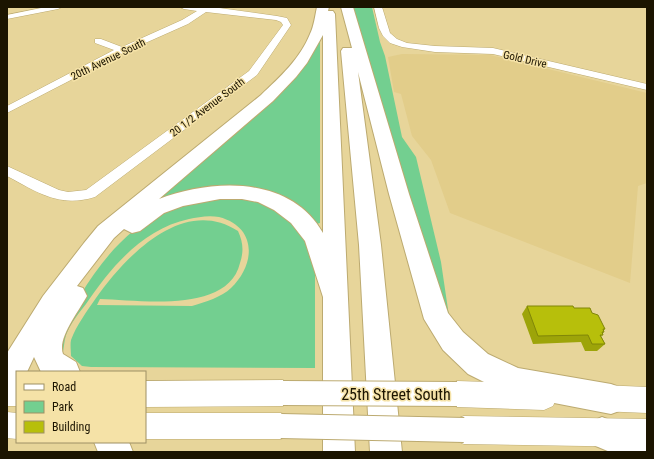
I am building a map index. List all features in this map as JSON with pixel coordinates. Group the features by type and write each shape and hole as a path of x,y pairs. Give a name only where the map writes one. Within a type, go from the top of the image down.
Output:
{"highway":[{"path":"7,382 60,290 84,257 106,232 267,98 291,74 317,34 323,7"},
{"path":"328,7 339,452"},
{"path":"343,7 353,112 370,245 386,452"},
{"path":"347,7 397,187 438,319 453,341 478,364 496,374 518,382 611,399"},
{"path":"64,371 54,366 48,356 51,338 65,309 82,284 123,231 156,209 183,198 214,191 242,192 266,197 292,211 314,236 335,296"},
{"path":"602,433 647,451"},
{"path":"111,443 117,452"}],"main road":[{"name":"25th Street South","path":"146,394 457,394 647,400"},
{"path":"146,426 281,426 647,433"}],"street":[{"path":"7,17 58,7"},
{"path":"184,7 206,8"},
{"name":"Gold Drive","path":"378,7 385,33 393,40 402,44 430,49 472,49 493,51 647,86"},
{"name":"20 1/2 Avenue South","path":"7,170 62,197 80,198 98,189 253,73 278,40 287,25 284,20 206,8"},
{"name":"20th Avenue South","path":"7,110 122,50 167,32 206,8"},
{"path":"98,41 122,50"}],"shaded area":[{"path":"402,54 490,55 647,93 647,183 638,186 630,283 450,213 431,160 412,136 401,94 394,92 388,57"}],"green space":[{"path":"351,7 372,7 380,42 385,56 402,137 416,157 441,262 450,323 441,319"},
{"path":"316,40 320,40 320,223 313,225 254,191 151,208 189,165 249,116"},
{"path":"205,198 241,198 269,205 302,229 315,255 315,368 91,367 82,366 71,356 71,340 76,329 108,282 139,249 157,236 177,226 197,221 217,222 238,231 242,243 242,254 240,263 232,279 219,290 201,297 159,301 100,299 97,305 192,306 218,297 231,288 245,268 249,247 246,238 240,229 231,222 219,217 211,216 192,218 172,224 157,231 130,251 117,263 72,323 66,335 62,356 56,340 88,283 114,249 147,220 167,209"}],"building":[{"path":"527,306 573,306 574,308 590,308 592,313 598,315 605,329 603,329 604,332 602,332 603,335 600,335 605,344 592,344 588,335 538,336"}]}
